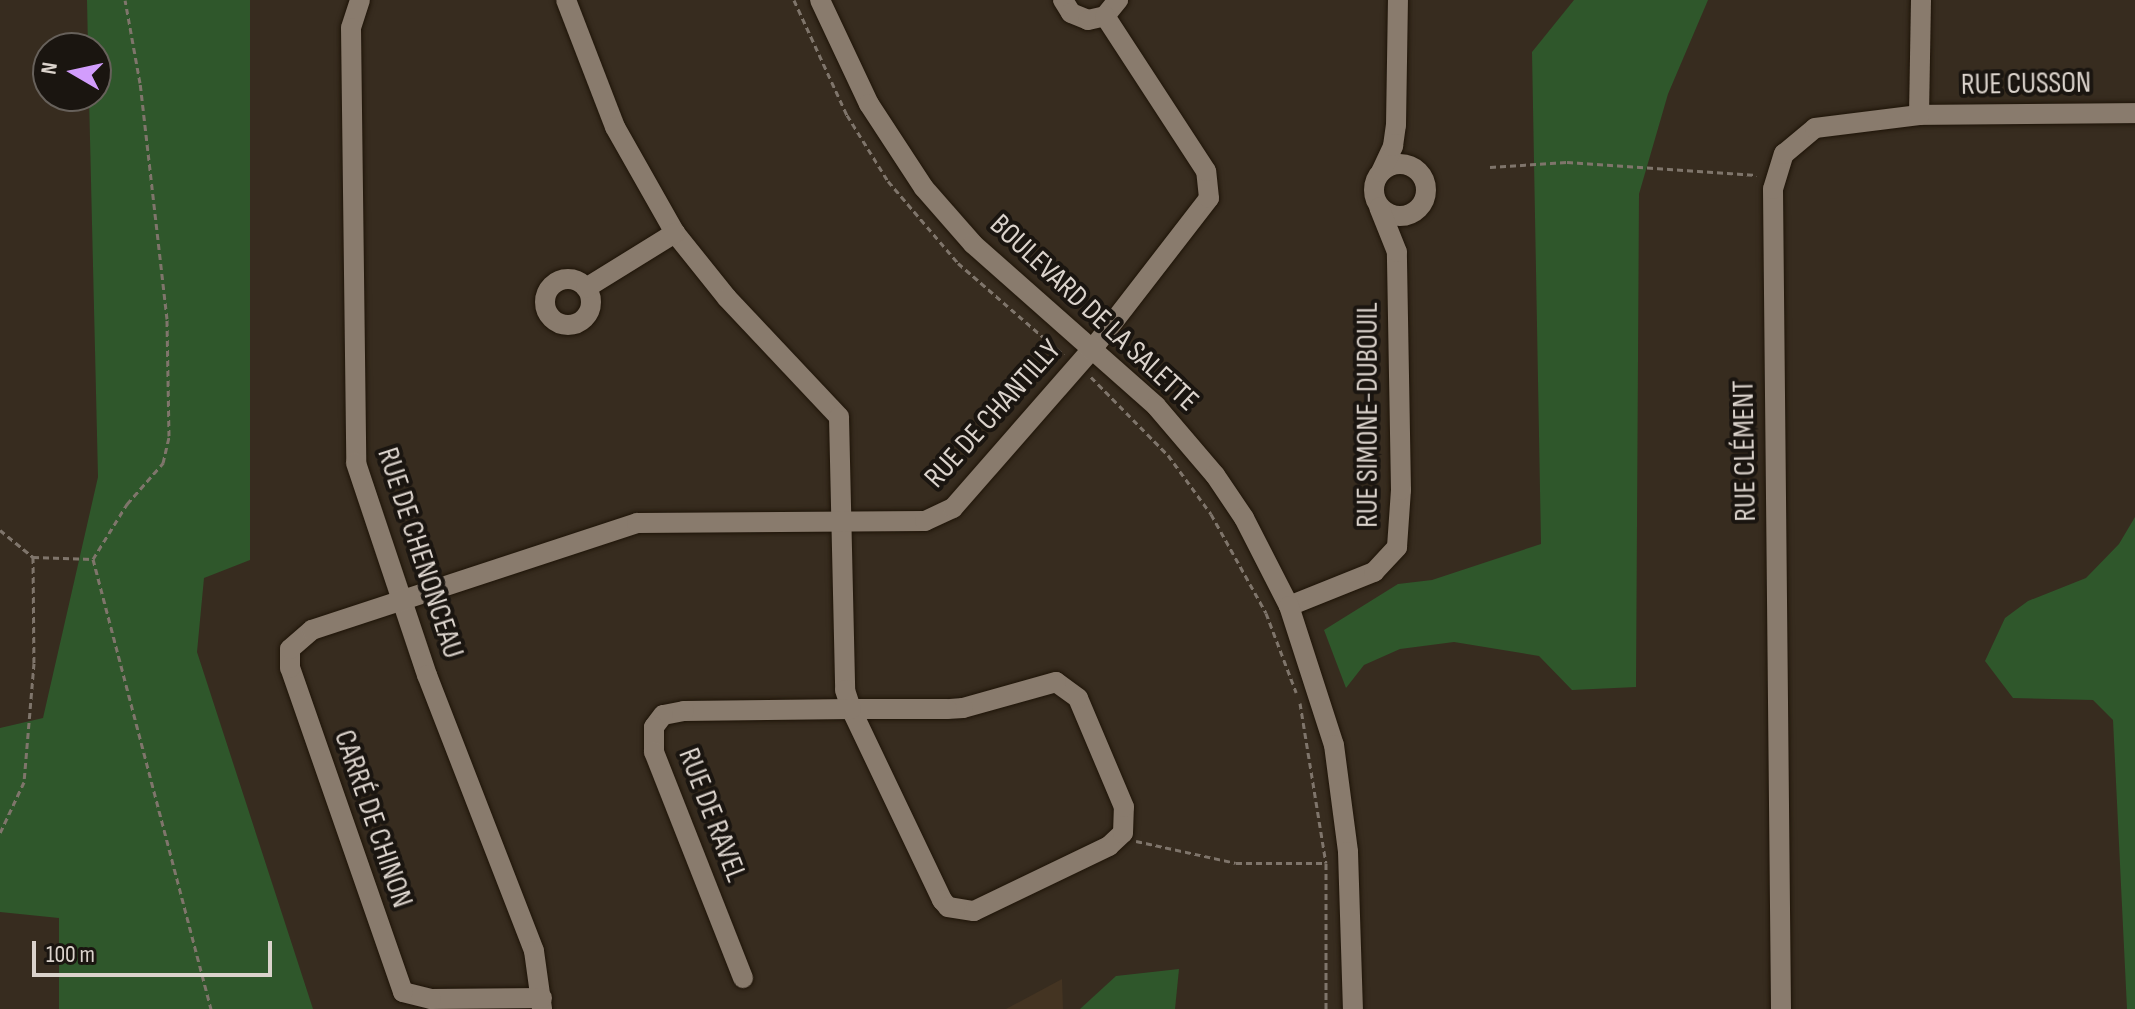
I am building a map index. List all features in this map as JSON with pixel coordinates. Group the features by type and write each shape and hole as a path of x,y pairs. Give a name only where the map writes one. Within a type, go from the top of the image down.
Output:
{"street":[{"name":"RUE DE CHENONCEAU","path":"360,0 351,28 354,454 402,599 534,951 542,1004"},
{"path":"566,0 615,127 675,233 727,298 835,410 842,438 843,678 851,709 948,907 966,912 984,908 1109,846 1123,833 1124,807 1078,698 1066,685 1044,683 963,708 851,709"},
{"name":"BOULEVARD DE LA SALETTE","path":"820,0 869,104 924,188 994,264 1094,347 1156,406 1215,475 1244,518 1289,606 1334,745 1348,852 1353,1009"},
{"path":"1063,0 1079,18 1105,16 1118,0"},
{"name":"RUE SIMONE-DUBOUIL","path":"1289,606 1374,572 1397,547 1401,490 1397,252 1373,189 1393,146 1396,125 1398,0"},
{"path":"1777,177 1784,154 1815,128 1919,115 1921,0"},
{"name":"RUE DE CHANTILLY","path":"402,599 645,522 925,521 953,508 1094,347 1199,215 1211,190 1206,171 1105,16"},
{"name":"RUE CUSSON","path":"1919,115 2135,113"},
{"name":"RUE SIMONE-DUBOUIL","path":"1396,125 1399,145 1426,185 1425,200 1415,212 1397,252"},
{"path":"1381,172 1399,164 1413,167"},
{"name":"RUE CLÉMENT","path":"1777,177 1781,1009"},
{"path":"1379,207 1395,216 1415,212"},
{"path":"586,288 675,233"},
{"name":"CARRÉ DE CHINON","path":"402,599 305,633 288,655 392,969 403,992 415,998 542,1004"},
{"name":"RUE DE RAVEL","path":"743,978 661,775 654,727 672,712 851,709"}],"path":[{"path":"125,0 140,83 167,319 169,436 163,463 127,504 93,559 211,1009"},
{"path":"1490,167 1567,162 1777,177"},
{"path":"1096,382 1188,481 1266,613 1300,702 1326,863 1326,1009"},
{"path":"0,530 33,557 93,559"},
{"path":"0,833 24,782 34,663 33,557"},
{"path":"1131,839 1236,863 1326,863"}],"shaded area":[{"path":"1062,979 1063,1009 1006,1009"}],"green space":[{"path":"87,0 250,0 250,560 204,578 197,652 313,1009 59,1009 59,918 0,912 0,728 43,718 98,477 89,112 112,112 112,32 88,32"},
{"path":"1574,0 1708,0 1668,94 1639,194 1636,687 1572,690 1539,656 1454,642 1400,649 1364,665 1346,688 1324,630 1398,584 1432,580 1541,544 1532,52"},
{"path":"2135,517 2135,1009 2127,1009 2113,720 2093,700 2013,698 1985,661 2005,618 2028,601 2086,578 2119,544"},
{"path":"1179,969 1175,1009 1080,1009 1116,976"}]}
